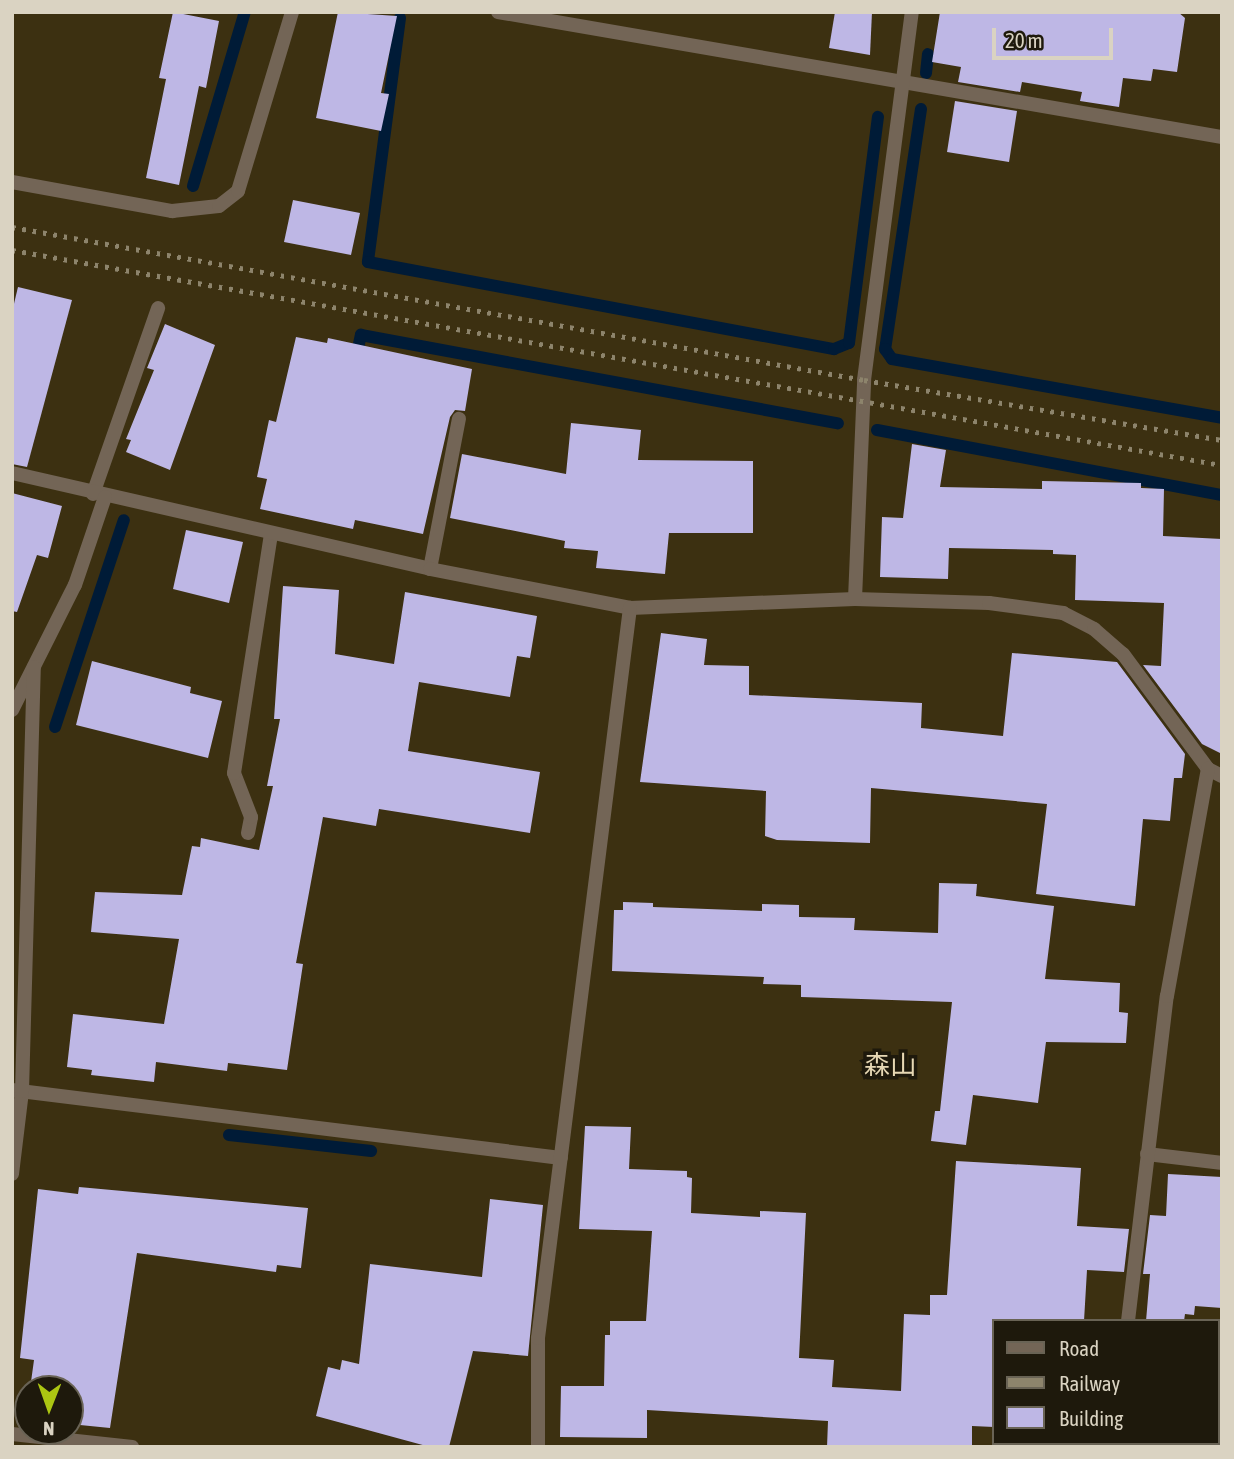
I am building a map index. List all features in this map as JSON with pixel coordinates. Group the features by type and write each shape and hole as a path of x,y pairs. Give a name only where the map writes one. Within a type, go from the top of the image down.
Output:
{"street":[{"path":"12,182 173,211 219,205 238,191 292,12"},
{"path":"498,12 1222,137"},
{"path":"855,599 862,402 912,12"},
{"path":"12,710 75,585 99,495 158,307"},
{"path":"430,569 459,419"},
{"path":"12,473 430,569 630,608 855,599 989,603 1063,613 1094,628 1123,654 1208,769 1222,776"},
{"path":"248,833 251,817 234,773 271,534"},
{"path":"538,1447 538,1338 630,608"},
{"path":"12,1174 34,667"},
{"path":"1128,1319 1167,996 1208,769"},
{"path":"17,1091 561,1158"},
{"path":"1147,1154 1222,1163"},
{"path":"12,1434 132,1447"}],"building":[{"path":"173,12 219,21 206,88 199,86 179,185 146,178 166,79 159,78"},
{"path":"338,12 397,16 381,93 389,94 381,131 316,118"},
{"path":"835,12 872,12 870,55 829,48"},
{"path":"940,12 1178,12 1185,18 1177,72 1153,69 1151,81 1123,78 1119,107 1080,101 1082,92 1022,82 1020,92 958,82 961,67 932,62"},
{"path":"955,101 1017,111 1009,162 947,152"},
{"path":"293,200 360,213 351,255 284,242"},
{"path":"18,287 72,300 27,467 12,464 12,312"},
{"path":"165,324 215,345 170,470 126,452 131,440 126,439 154,370 147,368"},
{"path":"296,337 327,343 328,338 472,369 465,411 455,410 450,417 423,534 355,520 353,529 260,509 267,479 257,477 269,420 276,422"},
{"path":"571,423 641,430 638,460 753,461 753,533 669,533 665,574 596,568 598,551 564,548 565,541 450,518 462,454 566,474"},
{"path":"912,444 946,450 940,487 1042,489 1042,481 1141,483 1141,488 1164,489 1163,536 1222,539 1222,754 1202,744 1143,665 1161,666 1164,603 1075,600 1076,555 1053,554 1053,550 949,548 948,579 880,577 882,517 903,518"},
{"path":"12,493 62,506 48,558 37,555 17,612 12,611"},
{"path":"186,530 243,542 229,603 173,589"},
{"path":"283,586 339,590 335,654 394,664 405,592 537,616 530,658 517,656 510,697 419,682 408,751 540,772 530,833 379,809 376,826 323,817 296,963 303,964 287,1070 228,1063 227,1071 156,1062 154,1082 91,1075 92,1070 67,1067 73,1014 164,1024 179,939 91,932 95,892 182,895 192,846 200,847 201,838 259,850 273,786 267,786 280,719 274,719"},
{"path":"661,633 707,639 704,665 749,666 749,695 922,703 921,728 1003,736 1012,653 1117,662 1185,754 1182,778 1174,778 1170,821 1143,819 1135,906 1036,894 1047,804 871,788 870,843 777,840 765,836 766,791 640,782"},
{"path":"92,661 191,687 190,693 222,701 208,758 76,725"},
{"path":"939,883 977,884 976,896 1054,906 1045,979 1120,983 1119,1012 1128,1013 1126,1043 1046,1042 1038,1103 973,1095 966,1145 931,1141 935,1111 940,1111 952,1002 801,997 801,985 763,984 764,977 612,971 614,910 623,910 623,902 653,903 653,907 762,911 762,904 799,905 799,917 855,918 854,930 938,933"},
{"path":"585,1126 631,1127 629,1169 687,1171 687,1177 692,1178 691,1213 760,1217 760,1211 806,1213 799,1358 834,1360 832,1387 901,1391 904,1314 930,1315 930,1295 947,1295 956,1161 1081,1168 1077,1226 1129,1229 1124,1272 1087,1270 1084,1319 992,1319 992,1427 972,1426 972,1447 827,1447 828,1421 647,1410 647,1438 560,1437 561,1386 604,1386 605,1335 610,1335 610,1321 646,1321 652,1231 579,1229"},
{"path":"1168,1174 1222,1177 1222,1308 1195,1306 1194,1315 1185,1314 1184,1319 1146,1319 1150,1274 1143,1274 1150,1215 1166,1216"},
{"path":"79,1187 308,1208 301,1268 277,1265 276,1272 137,1253 110,1428 84,1425 84,1375 32,1375 34,1360 20,1358 38,1189 78,1194"},
{"path":"490,1199 543,1205 528,1356 473,1351 449,1447 430,1447 316,1416 328,1367 340,1370 342,1360 359,1364 370,1264 482,1277"}],"waterway":[{"path":"193,186 245,12"},
{"path":"400,18 368,262 834,349 849,343 878,117"},
{"path":"926,73 928,54"},
{"path":"921,109 885,349 892,359 1222,418"},
{"path":"356,358 361,335 838,423"},
{"path":"877,430 1222,495"},
{"path":"55,727 124,520"},
{"path":"229,1135 371,1151"}],"railway":[{"path":"12,227 864,380 1222,440"},
{"path":"12,250 1222,465"}],"district":[{"name":"森山","path":"890,1066"}]}
